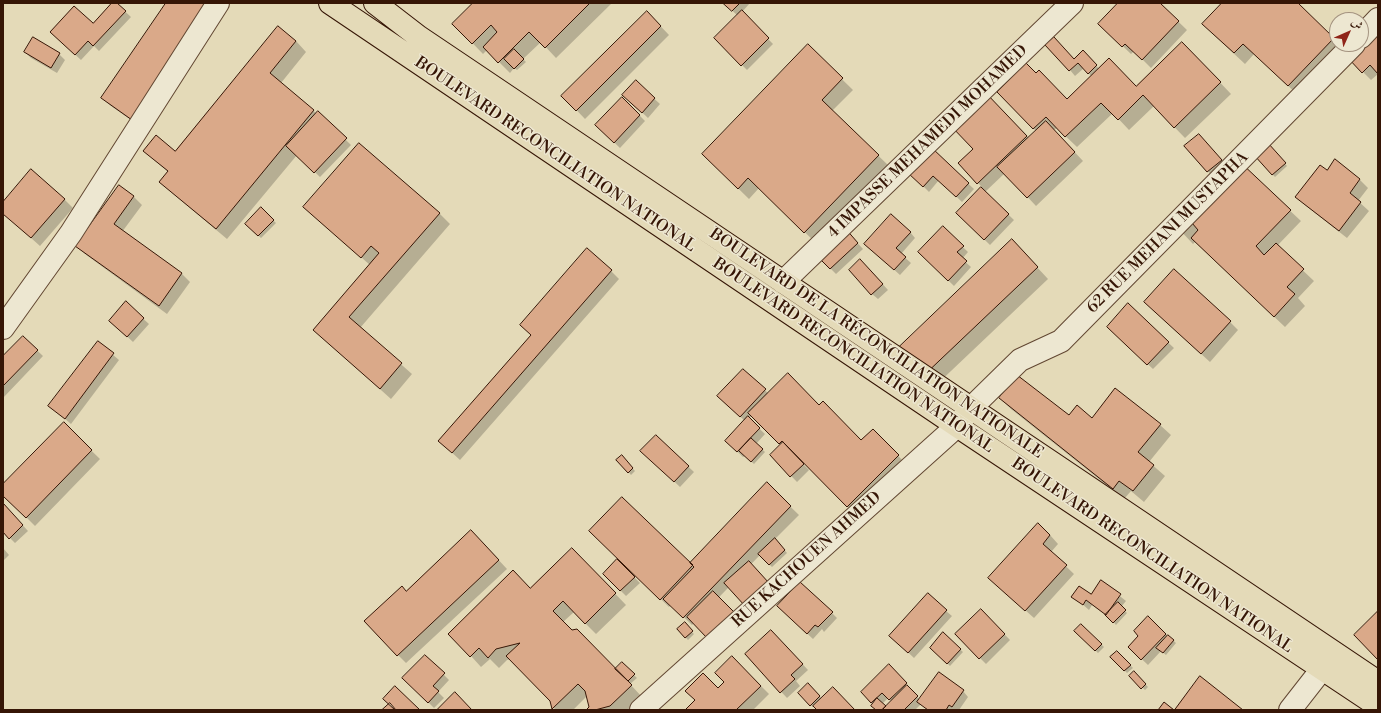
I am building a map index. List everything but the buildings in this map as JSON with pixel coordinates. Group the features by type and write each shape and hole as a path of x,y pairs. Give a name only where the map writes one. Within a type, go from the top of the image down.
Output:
{"highway":[{"name":"BOULEVARD RECONCILIATION NATIONAL","path":"330,3 956,426 1378,706"},
{"name":"BOULEVARD DE LA RÉCONCILIATION NATIONALE","path":"375,3 419,37 1378,682"}],"street":[{"path":"3,328 71,233 218,3"},
{"name":"4 IMPASSE MEHAMEDI MOHAMED","path":"783,282 1072,3"},
{"path":"1369,29 1378,19"},
{"name":"62 RUE MEHANI MUSTAPHA","path":"971,408 1020,360 1061,341 1346,52"},
{"name":"RUE KACHOUEN AHMED","path":"641,710 956,426 971,408"},
{"path":"1290,710 1322,669"}]}
